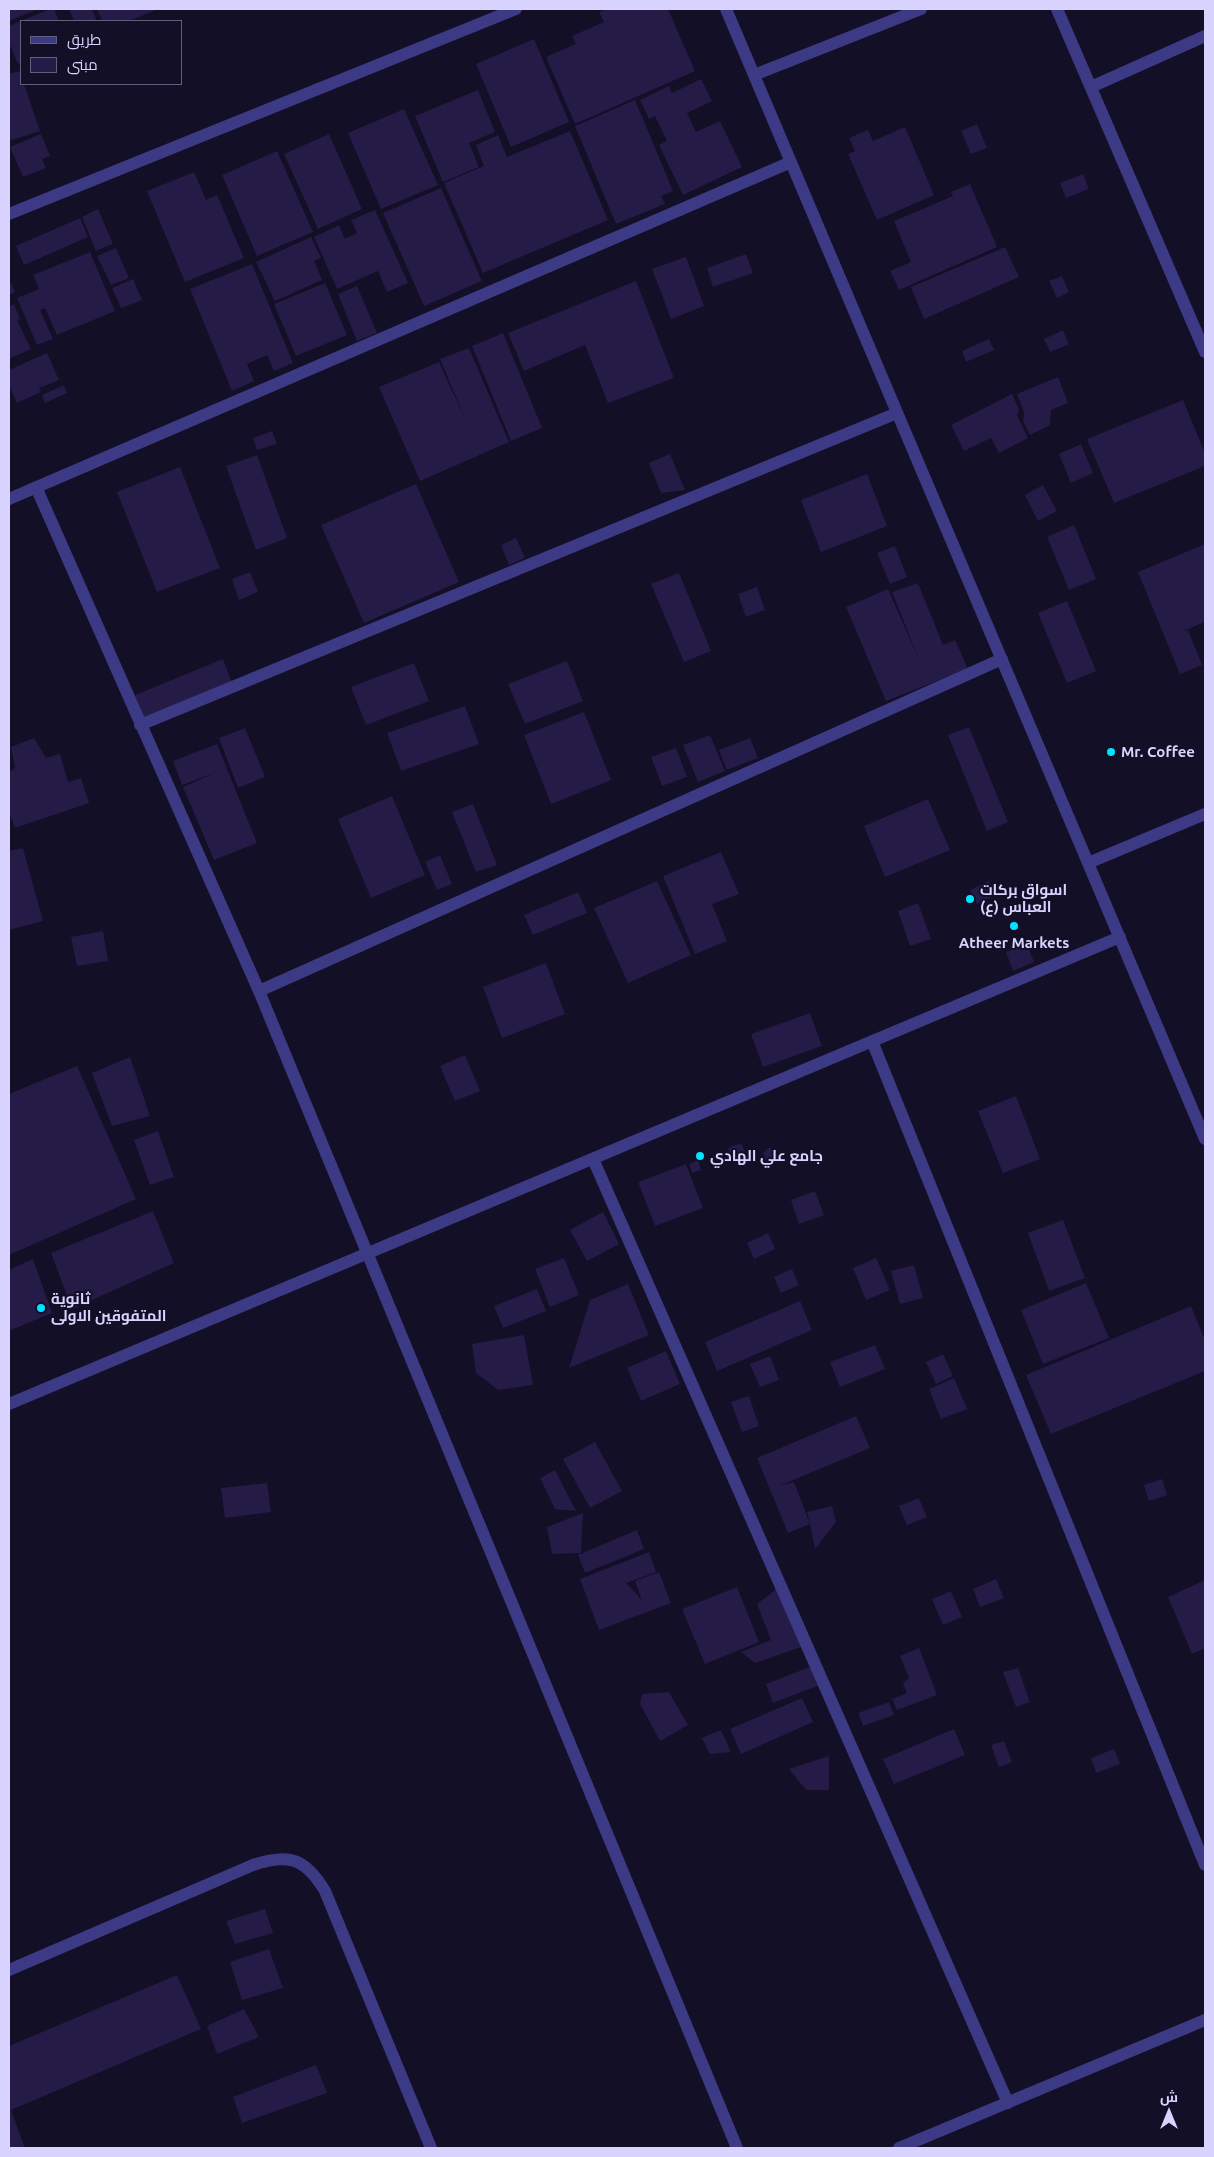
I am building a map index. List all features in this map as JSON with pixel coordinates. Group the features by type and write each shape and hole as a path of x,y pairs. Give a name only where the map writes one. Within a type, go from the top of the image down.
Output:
{"street":[{"path":"9,214 516,9"},
{"path":"726,9 1205,1139"},
{"path":"754,75 921,9"},
{"path":"1057,9 1205,352"},
{"path":"1091,87 1205,36"},
{"path":"9,499 791,162"},
{"path":"140,725 897,413"},
{"path":"36,487 259,991 366,1254 737,2148"},
{"path":"259,991 1002,659"},
{"path":"1088,863 1205,814"},
{"path":"9,1404 1120,937"},
{"path":"872,1041 1205,1865"},
{"path":"593,1158 1008,2103"},
{"path":"9,1970 253,1865 274,1858 295,1860 314,1872 325,1891 431,2148"},
{"path":"899,2148 1205,2020"}],"building":[{"path":"9,9 38,9 9,21"},
{"path":"50,9 54,9 59,20 23,20"},
{"path":"69,9 92,9 97,20 74,20"},
{"path":"97,9 158,9 131,20 102,20"},
{"path":"607,9 668,9 695,71 575,124 546,57 576,44 572,36 604,22 599,12"},
{"path":"20,21 20,63 18,64 9,43 9,26"},
{"path":"534,39 569,122 511,147 476,64"},
{"path":"20,71 20,85 24,85 40,131 9,141 9,74"},
{"path":"701,79 712,101 687,113 696,132 720,121 742,167 683,195 659,145 667,141 655,116 649,119 640,100 669,86 672,93"},
{"path":"478,90 495,132 469,143 479,167 443,182 415,116"},
{"path":"635,100 673,191 661,196 665,204 616,224 575,126"},
{"path":"404,109 438,185 381,209 348,133"},
{"path":"977,124 987,148 971,154 961,131"},
{"path":"905,127 934,195 877,220 848,154 855,151 849,138 868,130 873,141"},
{"path":"570,131 608,220 483,273 444,183 484,166 476,145 498,135 507,157"},
{"path":"41,134 50,156 42,159 46,168 23,177 10,147"},
{"path":"329,134 362,209 318,229 284,154"},
{"path":"277,151 313,232 257,256 222,175"},
{"path":"194,172 206,200 217,195 244,258 185,282 147,191"},
{"path":"1083,174 1089,189 1066,198 1060,183"},
{"path":"970,184 997,247 899,290 890,271 911,262 894,221 953,196 951,192"},
{"path":"441,188 482,281 424,306 383,213"},
{"path":"98,209 113,244 96,251 82,217"},
{"path":"375,210 408,283 387,292 378,271 337,289 314,237 339,225 345,239 357,233 351,220"},
{"path":"80,218 88,237 24,265 16,246"},
{"path":"311,237 321,258 314,261 322,280 275,301 256,262"},
{"path":"1005,247 1019,277 924,319 911,287"},
{"path":"116,248 129,278 111,285 97,256"},
{"path":"90,252 115,311 57,335 45,308 40,310 53,339 37,345 17,298 39,289 33,275"},
{"path":"746,254 753,273 713,287 707,268"},
{"path":"686,257 704,306 671,319 652,269"},
{"path":"252,264 293,363 274,371 267,355 247,364 254,381 232,391 190,289"},
{"path":"1062,276 1069,292 1057,298 1049,281"},
{"path":"9,279 15,292 9,295"},
{"path":"133,279 142,300 121,308 112,288"},
{"path":"636,281 674,378 608,403 585,345 524,371 508,333"},
{"path":"325,283 347,335 296,356 274,304"},
{"path":"357,286 377,333 357,341 338,294"},
{"path":"9,302 11,306 14,304 20,319 17,320 31,349 9,359"},
{"path":"1063,330 1069,344 1050,352 1044,339"},
{"path":"503,333 542,428 511,441 472,346"},
{"path":"989,339 994,350 966,362 962,351"},
{"path":"469,348 509,442 420,481 379,387 439,362 466,421 440,359"},
{"path":"47,353 59,380 39,388 41,392 17,403 9,385 9,370"},
{"path":"1058,377 1068,403 1051,410 1050,425 1030,435 1023,421 1024,412 1017,394"},
{"path":"64,385 67,393 45,403 42,395"},
{"path":"1012,394 1019,409 1017,415 1028,438 999,453 991,438 964,451 951,425"},
{"path":"1183,400 1205,453 1205,466 1114,503 1087,439"},
{"path":"272,431 277,444 257,450 253,438"},
{"path":"1081,444 1093,473 1071,483 1059,454"},
{"path":"670,454 685,490 661,493 649,463"},
{"path":"257,455 287,538 256,550 226,466"},
{"path":"180,467 220,568 157,592 117,492"},
{"path":"867,474 887,526 821,552 801,500"},
{"path":"416,484 459,582 364,623 321,525"},
{"path":"1043,485 1057,511 1038,521 1025,495"},
{"path":"1074,525 1096,579 1069,590 1047,537"},
{"path":"516,538 525,558 509,565 501,545"},
{"path":"1205,544 1205,622 1181,632 1188,630 1202,665 1180,674 1138,572"},
{"path":"895,546 907,577 890,584 877,553"},
{"path":"250,572 258,592 239,600 232,579"},
{"path":"679,573 711,651 684,662 651,584"},
{"path":"918,583 943,645 955,640 968,669 886,701 846,607 888,589 920,662 892,592"},
{"path":"757,587 765,610 746,617 738,594"},
{"path":"1067,601 1096,671 1067,683 1038,613"},
{"path":"223,659 232,683 144,717 135,695"},
{"path":"567,661 583,701 525,724 508,684"},
{"path":"414,663 429,701 366,725 351,687"},
{"path":"465,706 479,744 401,771 387,733"},
{"path":"584,712 611,780 551,804 524,735"},
{"path":"969,727 1008,822 987,831 948,735"},
{"path":"245,728 265,777 238,788 219,738"},
{"path":"710,735 725,771 698,782 683,745"},
{"path":"34,738 46,758 60,754 68,782 81,778 89,803 15,828 9,812 9,772 15,768 11,747"},
{"path":"750,738 758,758 727,770 719,750"},
{"path":"217,744 257,843 214,860 183,787 217,772 182,785 173,761"},
{"path":"676,748 687,777 662,786 651,757"},
{"path":"392,796 425,875 371,898 338,819"},
{"path":"928,799 950,850 885,877 864,826"},
{"path":"473,804 497,865 476,872 452,812"},
{"path":"23,848 43,921 9,930 9,851"},
{"path":"721,852 739,894 712,904 727,941 695,954 663,876"},
{"path":"440,855 452,884 437,890 425,862"},
{"path":"657,881 691,955 628,983 594,908"},
{"path":"989,881 995,895 977,904 970,890"},
{"path":"578,892 587,913 533,935 524,915"},
{"path":"918,903 931,939 910,946 898,911"},
{"path":"103,931 108,961 77,966 71,937"},
{"path":"1027,944 1034,962 1013,971 1006,952"},
{"path":"546,963 565,1014 502,1038 483,987"},
{"path":"810,1013 822,1046 763,1067 751,1034"},
{"path":"465,1055 480,1091 455,1101 440,1066"},
{"path":"130,1057 150,1116 112,1126 92,1073"},
{"path":"77,1066 136,1199 9,1255 9,1094"},
{"path":"1016,1096 1040,1159 1003,1173 978,1111"},
{"path":"158,1131 174,1177 150,1185 134,1140"},
{"path":"741,1143 747,1156 733,1161 728,1148"},
{"path":"770,1147 777,1159 768,1165 763,1153"},
{"path":"698,1160 701,1170 692,1173 689,1164"},
{"path":"686,1164 703,1208 655,1226 638,1182"},
{"path":"815,1191 824,1215 799,1224 791,1200"},
{"path":"153,1211 174,1263 72,1309 51,1253"},
{"path":"603,1212 619,1244 587,1261 570,1230"},
{"path":"1063,1220 1085,1278 1049,1291 1028,1233"},
{"path":"768,1233 775,1249 754,1259 747,1243"},
{"path":"564,1258 579,1295 550,1307 535,1269"},
{"path":"876,1258 890,1290 866,1300 853,1268"},
{"path":"33,1259 52,1313 9,1331 9,1270"},
{"path":"914,1265 923,1298 900,1304 891,1271"},
{"path":"792,1269 799,1285 781,1293 774,1277"},
{"path":"1086,1283 1109,1338 1043,1364 1021,1310"},
{"path":"628,1284 649,1335 569,1368 590,1300"},
{"path":"537,1289 546,1311 503,1328 494,1306"},
{"path":"800,1301 812,1330 717,1371 705,1342"},
{"path":"1191,1306 1205,1340 1205,1371 1051,1434 1026,1375"},
{"path":"524,1335 533,1385 498,1390 476,1373 472,1344"},
{"path":"875,1345 885,1369 840,1387 830,1362"},
{"path":"666,1351 680,1384 641,1401 627,1368"},
{"path":"943,1354 953,1376 936,1384 926,1362"},
{"path":"770,1356 779,1380 760,1387 750,1364"},
{"path":"954,1378 967,1409 941,1419 929,1389"},
{"path":"749,1396 759,1426 742,1432 731,1402"},
{"path":"856,1416 870,1448 779,1486 794,1482 810,1524 788,1533 757,1458"},
{"path":"595,1442 622,1491 590,1508 563,1459"},
{"path":"555,1470 576,1511 555,1509 540,1478"},
{"path":"1162,1479 1167,1495 1149,1501 1144,1485"},
{"path":"267,1483 271,1512 225,1518 221,1488"},
{"path":"919,1498 927,1517 907,1525 899,1506"},
{"path":"832,1506 836,1522 815,1549 807,1512"},
{"path":"583,1513 581,1553 552,1554 547,1527"},
{"path":"637,1530 644,1549 585,1573 578,1555"},
{"path":"649,1552 656,1572 626,1583 642,1600 635,1581 659,1572 671,1603 599,1630 580,1579"},
{"path":"996,1579 1004,1598 980,1607 973,1589"},
{"path":"1205,1580 1205,1648 1192,1654 1168,1597"},
{"path":"737,1587 759,1642 705,1664 682,1609"},
{"path":"779,1587 804,1646 755,1663 741,1652 771,1640 757,1604"},
{"path":"951,1591 962,1617 943,1625 932,1599"},
{"path":"919,1648 937,1695 897,1710 892,1699 907,1693 903,1683 909,1678 900,1656"},
{"path":"812,1666 820,1685 773,1703 766,1684"},
{"path":"1018,1668 1030,1702 1016,1707 1003,1672"},
{"path":"669,1692 688,1725 660,1741 640,1704 642,1694"},
{"path":"802,1698 813,1722 741,1754 730,1729"},
{"path":"889,1702 894,1715 863,1726 858,1713"},
{"path":"954,1729 965,1755 894,1784 883,1759"},
{"path":"721,1730 731,1752 710,1754 702,1738"},
{"path":"1004,1741 1012,1762 999,1767 991,1745"},
{"path":"1114,1749 1120,1764 1096,1773 1091,1758"},
{"path":"829,1756 829,1790 806,1790 789,1769"},
{"path":"265,1909 273,1933 235,1944 226,1921"},
{"path":"269,1949 283,1988 242,2000 230,1962"},
{"path":"177,1975 201,2029 11,2110 25,2148 9,2148 9,2046"},
{"path":"244,2009 259,2037 217,2054 207,2026"},
{"path":"316,2065 327,2093 242,2123 233,2097"}],"place":[{"name":"Mr. Coffee","path":"1111,752"},
{"name":"اسواق بركات العباس (ع)","path":"970,899"},
{"name":"Atheer Markets","path":"1014,926"},
{"name":"جامع علي الهادي","path":"700,1156"},
{"name":"ثانوية المتفوقين الاولى","path":"41,1308"}]}
